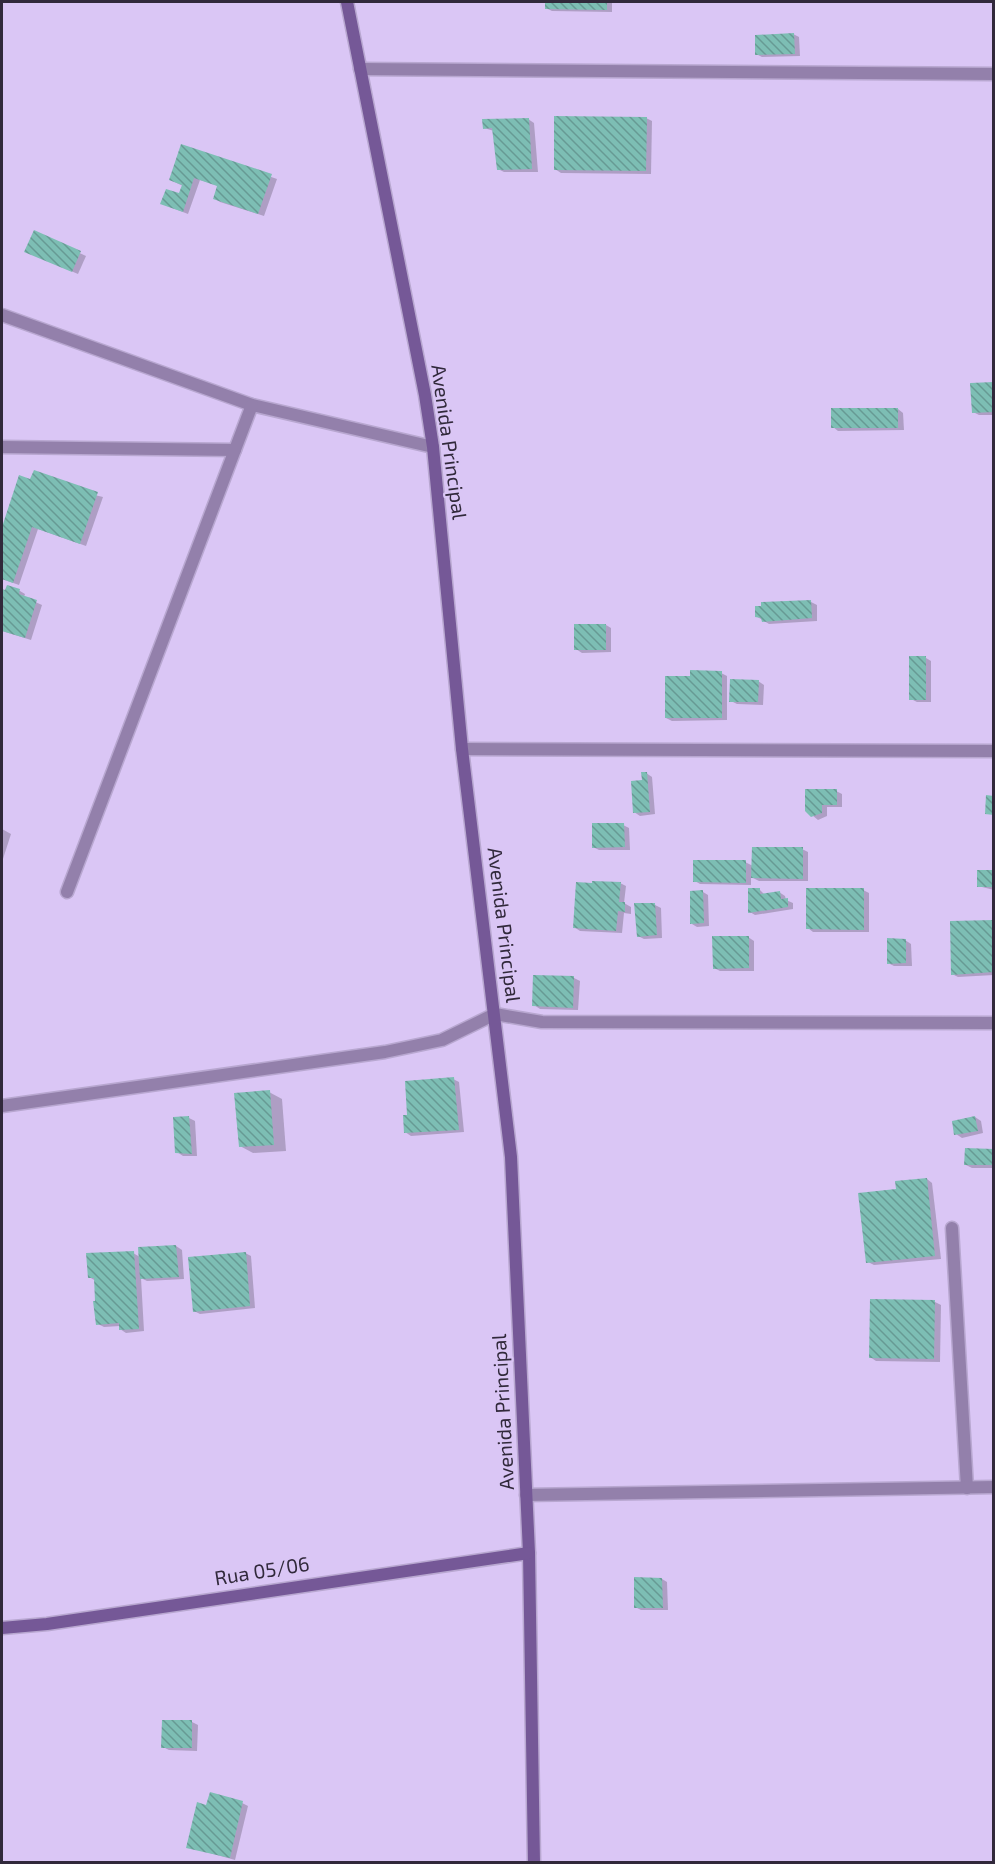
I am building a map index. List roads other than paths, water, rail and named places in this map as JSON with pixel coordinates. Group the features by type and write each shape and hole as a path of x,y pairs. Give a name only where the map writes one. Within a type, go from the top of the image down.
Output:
{"street":[{"name":"Avenida Principal","path":"347,2 425,395 433,447 462,749 511,1157 529,1553 534,1863"},
{"path":"360,69 993,74"},
{"path":"2,315 252,405 433,447"},
{"path":"67,892 252,405"},
{"path":"2,447 235,450"},
{"path":"462,749 993,752"},
{"path":"2,1106 385,1052 442,1040 495,1014 542,1022 993,1023"},
{"path":"952,1228 968,1488"},
{"path":"526,1495 993,1487"},
{"name":"Rua 05/06","path":"2,1628 47,1624 529,1553"}]}
